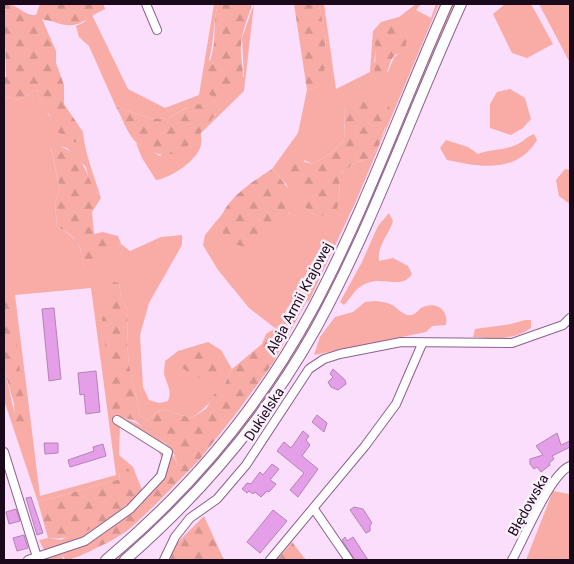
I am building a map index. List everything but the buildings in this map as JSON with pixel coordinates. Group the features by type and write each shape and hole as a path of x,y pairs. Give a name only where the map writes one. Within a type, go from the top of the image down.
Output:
{"main road":[{"name":"Aleja Armii Krajowej","path":"106,560 156,515 206,463 252,405 289,349 320,294 352,228 447,4"},
{"name":"Aleja Armii Krajowej","path":"125,560 175,514 216,470 260,415 297,360 350,261 461,4"}],"street":[{"path":"146,4 157,30"},
{"name":"Dukielska","path":"164,560 174,537 190,518 217,499 246,465 309,369 324,359 402,342 422,344 512,343 562,325 570,318"},
{"path":"270,560 314,509 396,404 422,344"},
{"path":"297,360 309,369"},
{"path":"28,560 85,541 130,509 161,476 168,452 117,420"},
{"path":"4,452 37,557"},
{"name":"Błędowska","path":"512,560 550,487 564,469 570,466"},
{"path":"314,509 349,560"}],"green space":[{"path":"4,4 13,6 28,14 36,15 40,4 103,4 105,9 81,23 70,25 42,19 56,51 56,63 64,85 64,104 83,132 76,143 66,139 55,129 49,114 42,106 37,90 18,100 4,96 4,78 6,77"},
{"path":"103,4 105,9 92,15 128,89 165,108 199,95 214,4 218,4 209,60 244,77 242,38 254,4 244,91 201,133 201,145 195,157 176,172 162,179 156,180 142,158 136,143 160,156 216,114 212,106 199,105 184,109 168,119 149,118 116,107 89,46 79,37 76,26 83,23"},
{"path":"218,4 252,4 242,37 242,80 233,94 222,102 207,93 206,86 213,50"},
{"path":"294,4 319,4 325,36 326,57 322,77 318,87 307,90"},
{"path":"319,4 324,4 336,89 370,72 373,31 381,22 399,17 416,4 421,4 416,10 431,18 436,4 439,4 356,201 310,299 307,304 308,299 304,296 295,299 289,305 282,324 275,328 249,308 218,270 203,245 205,235 223,213 221,227 265,239 290,213 287,185 272,169 298,133 307,90 318,87 326,46","holes":["376,50 401,52 394,57 388,72 374,62","345,105 386,127 378,148 368,159 356,162 340,174 339,201 314,215 305,207 304,160 313,164 330,154 344,140"]},
{"path":"451,4 457,4 391,158 350,250 300,348 281,378 240,434 194,487 145,537 119,560 111,560 159,518 285,362"},
{"path":"505,4 531,4 553,44 527,58 512,53 493,14"},
{"path":"539,4 570,4 570,63"},
{"path":"389,21 402,22 407,33 406,45 391,60 387,72 374,77 376,50 374,37"},
{"path":"510,89 525,98 531,119 523,128 511,135 490,128 490,104 497,92"},
{"path":"37,90 42,103 62,135 76,143 83,132 101,198 90,184 86,167 67,148 50,144 60,190 55,203 57,227 77,242 80,247 84,267 95,270 121,244 130,251 161,237 182,235 182,245 149,303 140,335 143,387 149,400 159,403 168,401 170,392 164,375 165,361 178,351 208,342 221,350 232,369 215,396 198,414 191,418 161,409 147,421 140,415 129,364 127,344 128,310 121,298 119,283 121,418 138,424 155,435 169,449 177,464 149,506 156,504 136,523 136,515 129,515 97,538 70,548 65,554 65,559 62,555 63,560 42,560 48,558 39,540 48,538 61,540 127,506 118,469 120,479 38,502 4,400 4,368 20,431 24,439 4,298 4,96 18,100","holes":["91,288 116,475 40,496 15,295","120,427 158,451 162,458 157,472 142,490 133,467 119,455"]},
{"path":"355,95 371,101 385,100 391,110 378,148 368,159 356,162 340,174 339,201 335,216 314,215 305,207 303,187 294,181 287,164 291,158 313,164 330,154 344,140 345,105"},
{"path":"196,104 212,106 216,113 200,134 182,149 172,154 150,151 137,143 128,131 116,107 149,118 168,119"},
{"path":"534,134 537,140 529,151 508,163 496,165 472,165 447,160 440,148 446,140 468,147 478,154 516,145"},
{"path":"50,143 73,153 79,158 101,198 92,212 94,234 103,232 118,236 121,244 95,271 86,271 77,242 71,235 57,227 55,203 60,190"},
{"path":"272,169 285,184 292,199 289,213 284,221 258,245 248,247 234,244 222,230 221,220 225,210 242,190"},
{"path":"565,169 570,170 570,204 559,196 556,180"},
{"path":"389,213 393,221 381,245 379,261 393,258 408,266 412,274 402,282 375,281 367,283 358,289 344,305 340,302 362,262 378,226"},
{"path":"114,282 119,283 121,298 128,310 127,344 129,364 140,415 147,421 161,409 191,418 206,409 217,390 225,383 232,369 262,344 266,334 282,324 290,302 297,296 304,295 308,299 273,363 238,411 200,459 156,504 149,506 148,500 177,464 174,454 166,444 134,420 121,418 112,411 102,318 108,309 110,285"},
{"path":"4,298 13,316 28,433 24,440 15,420 14,404 4,368"},
{"path":"365,302 385,302 408,315 414,314 427,306 436,306 443,311 446,325 432,326 426,332 314,355 320,337 335,317 353,312"},
{"path":"531,320 531,328 517,335 503,338 473,337 475,329"},
{"path":"192,348 214,354 221,368 216,374 206,379 201,379 180,366 182,353"},
{"path":"119,464 125,465 133,476 136,483 136,496 107,520 83,532 60,538 48,538 38,502 120,479"},
{"path":"553,491 569,494 570,498 570,560 526,560"},
{"path":"129,515 137,515 136,523 124,532 82,555 69,560 65,559 65,554 70,548 97,538"},
{"path":"204,516 224,560 170,560 175,545"},
{"path":"292,542 306,560 277,560"}]}
